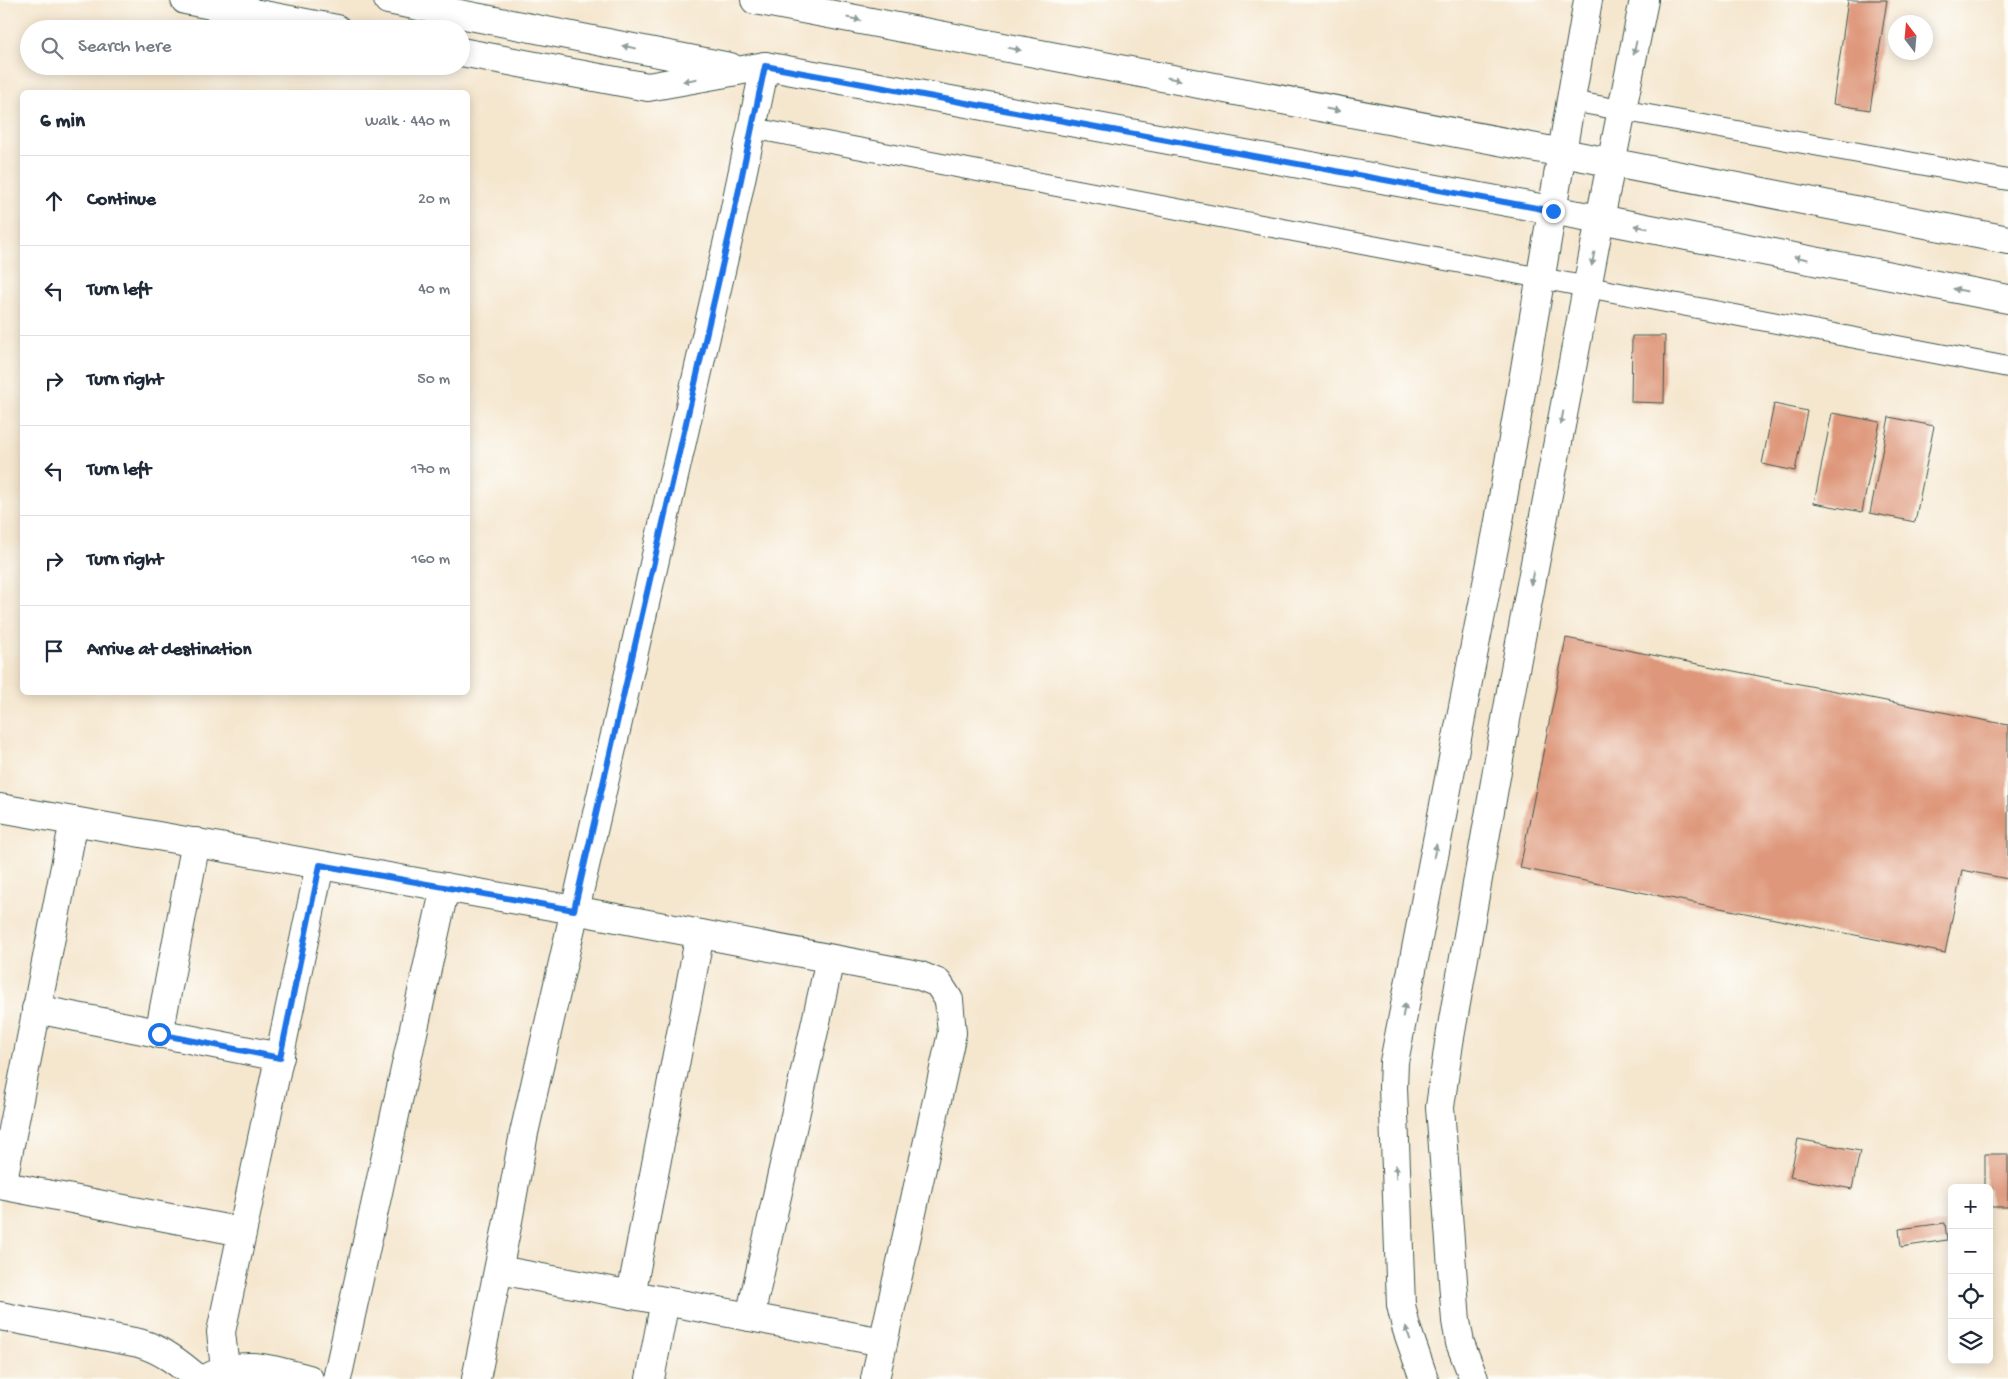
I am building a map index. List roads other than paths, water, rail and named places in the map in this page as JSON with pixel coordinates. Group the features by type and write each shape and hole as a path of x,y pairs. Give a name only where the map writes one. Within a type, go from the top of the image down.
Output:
{"street":[{"path":"185,0 290,20"},
{"path":"388,0 755,68 1600,219 2008,299"},
{"path":"755,0 1563,153 2008,240"},
{"path":"1424,1379 1400,1305 1393,1087 1394,1062 1498,527 1588,0"},
{"path":"1474,1379 1460,1342 1456,1322 1440,1107 1449,1043 1508,709 1587,286 1644,0"},
{"path":"470,54 648,87 755,68"},
{"path":"476,1379 499,1270 524,1133 752,128 755,68"},
{"path":"0,808 574,910 918,975 938,983 949,1000 952,1033 875,1379"},
{"path":"74,821 1,1185 242,1232"},
{"path":"159,1034 196,842"},
{"path":"309,1379 255,1366 215,1374 221,1332 320,865"},
{"path":"337,1379 446,887"},
{"path":"631,1295 700,934"},
{"path":"750,1317 830,959"},
{"path":"36,1009 280,1058"},
{"path":"499,1270 883,1342"},
{"path":"650,1379 665,1301"},
{"path":"0,1316 156,1348 172,1357 198,1379"}],"lane":[{"path":"1572,101 2008,180"},
{"path":"752,128 2008,367"}]}
